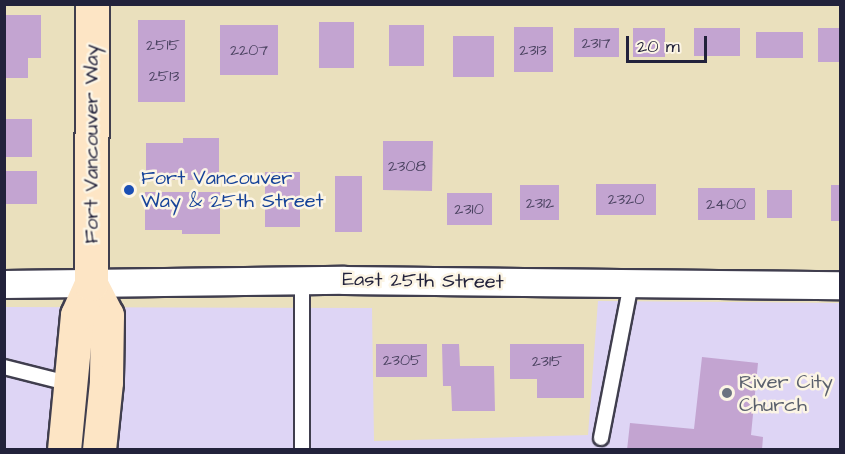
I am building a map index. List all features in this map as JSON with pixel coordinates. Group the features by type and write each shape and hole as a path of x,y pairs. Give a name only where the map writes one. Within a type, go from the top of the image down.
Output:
{"street":[{"name":"Fort Vancouver Way","path":"64,450 77,315 91,284 92,4"},
{"name":"East 25th Street","path":"4,284 302,281 840,285"},
{"name":"Fort Vancouver Way","path":"91,284 106,315 106,382 99,450"}],"lane":[{"path":"302,281 302,450"},
{"path":"601,438 631,284"},
{"path":"4,367 72,384"}],"shaded area":[{"path":"598,301 840,303 840,449 5,450 5,307 372,308 374,441 588,435"}],"building":[{"path":"4,15 41,15 41,58 28,58 28,78 4,78"},
{"path":"138,20 185,20 185,102 138,102"},
{"path":"319,22 354,22 354,68 319,68"},
{"path":"220,25 278,25 278,75 220,75"},
{"path":"389,25 424,25 424,66 389,66"},
{"path":"514,27 553,27 553,72 514,72"},
{"path":"574,28 619,28 619,57 574,57"},
{"path":"633,28 665,28 665,57 633,57"},
{"path":"694,28 740,28 740,56 694,56"},
{"path":"818,28 840,28 840,62 818,62"},
{"path":"756,32 803,32 803,58 756,58"},
{"path":"453,36 494,36 494,77 453,77"},
{"path":"4,119 32,119 32,157 4,157"},
{"path":"183,138 219,138 219,180 146,180 146,143 183,143"},
{"path":"383,141 433,141 432,191 383,190"},
{"path":"4,171 37,171 37,204 4,204"},
{"path":"265,172 300,172 300,227 265,227"},
{"path":"335,176 362,176 362,232 335,232"},
{"path":"596,184 656,184 656,215 596,215"},
{"path":"520,185 559,185 559,220 520,220"},
{"path":"831,185 840,185 840,221 831,221"},
{"path":"698,188 755,188 755,220 698,220"},
{"path":"767,190 792,190 792,218 767,218"},
{"path":"145,192 220,192 220,234 182,234 182,230 145,230"},
{"path":"447,193 492,193 492,225 447,225"},
{"path":"376,344 427,344 427,377 376,377"},
{"path":"442,344 459,344 460,366 494,366 495,411 452,411 451,386 443,386"},
{"path":"510,344 584,344 584,398 537,398 537,379 510,379"},
{"name":"River City Church","path":"702,357 758,363 751,435 763,437 762,450 627,450 630,423 694,429"}],"place":[{"name":"Fort Vancouver Way & 25th Street","path":"129,190"},
{"name":"River City Church","path":"727,393"}]}
